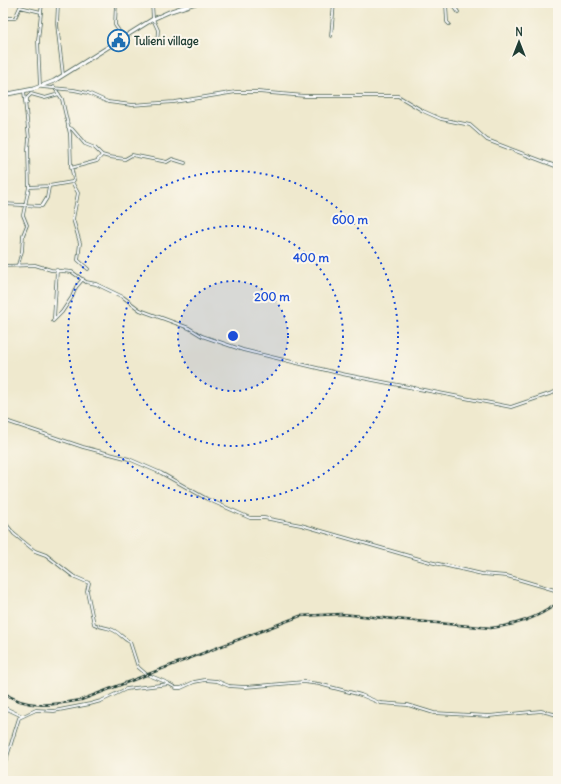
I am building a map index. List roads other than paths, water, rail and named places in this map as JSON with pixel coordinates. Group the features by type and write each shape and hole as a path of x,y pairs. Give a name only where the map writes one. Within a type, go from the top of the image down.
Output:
{"street":[{"path":"41,87 38,55 42,3"},
{"path":"58,3 56,24 63,75"},
{"path":"116,3 115,25 123,37"},
{"path":"152,3 153,19 158,30 157,44"},
{"path":"41,87 153,19 171,11 196,3"},
{"path":"331,36 334,3"},
{"path":"446,3 447,22 449,24"},
{"path":"452,3 458,12"},
{"path":"3,18 15,18 20,7 41,12"},
{"path":"3,95 41,87 54,87 88,93 108,102 132,105 174,102 236,92 258,92 305,96 398,96 423,111 442,119 470,125 486,140 558,167"},
{"path":"54,87 60,94"},
{"path":"61,88 60,94 71,146 71,168 74,180 72,182 78,193 73,219 80,243 78,260 88,269"},
{"path":"18,265 22,252 23,235 27,225 23,216 29,187 29,139 24,91"},
{"path":"26,104 31,94 45,98 60,94"},
{"path":"68,127 72,129 85,144 95,148 102,155 116,159 127,159 132,155 165,162 172,159 185,163"},
{"path":"71,168 97,161 102,155"},
{"path":"29,187 49,186 72,182"},
{"path":"3,204 42,206 47,198 49,186"},
{"path":"3,266 34,264 72,272 83,279 112,291 135,305 140,310 153,316 189,328 202,336 220,343 292,363 389,384 511,407 558,390"},
{"path":"57,270 53,320 62,312 72,297 76,287 83,279"},
{"path":"3,420 129,459 161,473 207,499 250,518 272,519 301,525 428,561 482,574 508,576 558,591"},
{"path":"3,520 14,535 34,551 48,556 73,576 89,583 88,592 94,624 113,630 121,638 130,642 138,667 146,674 178,688 205,680 217,681 229,686 245,687 311,683 342,689 380,703 408,705 432,713 489,716 541,712 558,714"},
{"path":"3,761 6,760 17,721 22,716 36,710 51,711 90,704 103,700 126,689 169,684"},
{"path":"3,707 22,716"}],"railway":[{"path":"3,476 3,488"},
{"path":"3,692 21,702 40,705 81,700 300,616 341,614 491,628 526,620 542,613 558,603"}],"place":[{"name":"Tulieni village","path":"118,41"}]}
